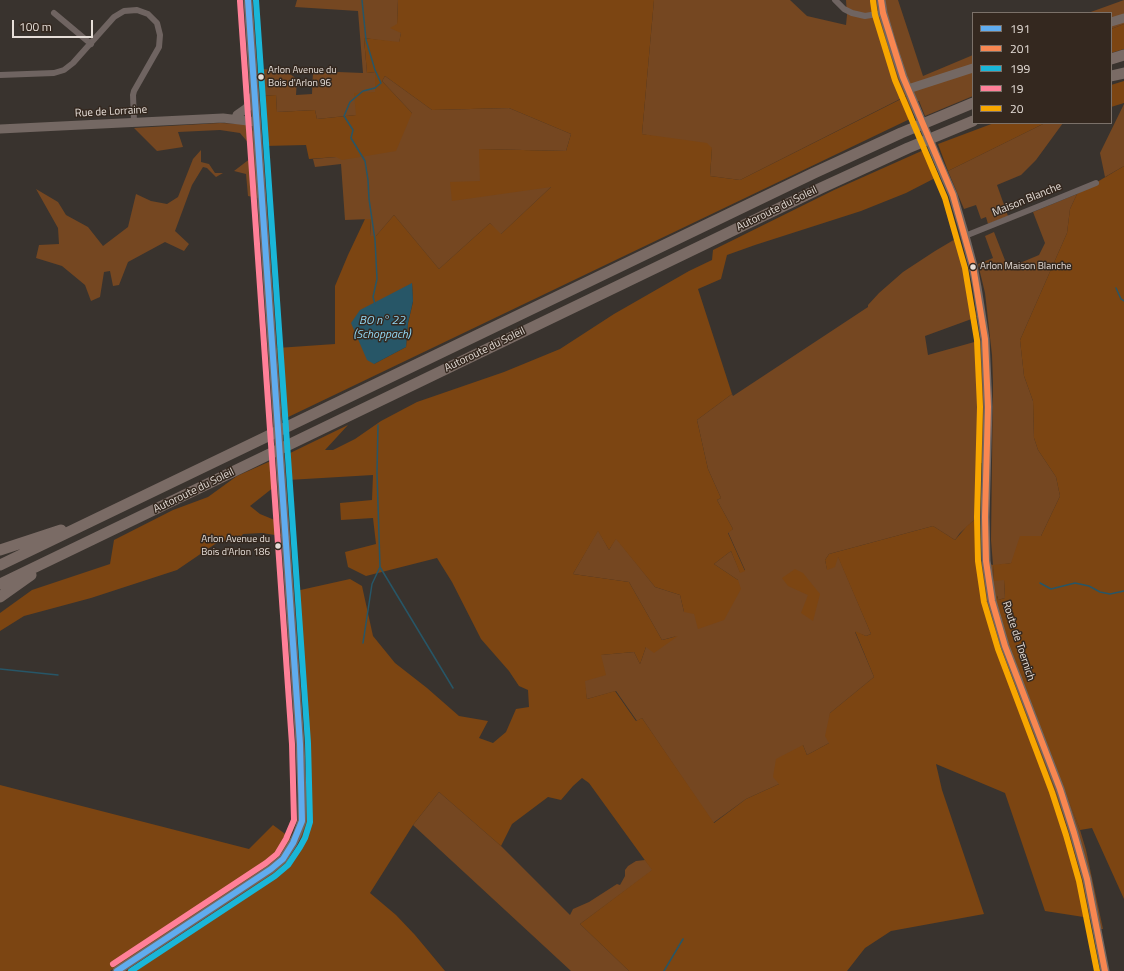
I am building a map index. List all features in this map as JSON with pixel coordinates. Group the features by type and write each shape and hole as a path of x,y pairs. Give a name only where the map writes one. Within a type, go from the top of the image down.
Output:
{"highway":[{"path":"1112,59 1124,55"},
{"path":"1112,76 1124,73"},
{"name":"Autoroute du Soleil","path":"0,566 814,173 901,133 972,103"},
{"name":"Autoroute du Soleil","path":"0,584 821,188 908,148 972,121"},
{"path":"0,550 56,531 81,526"},
{"path":"0,597 24,581 45,563"}],"main road":[{"path":"117,971 271,870 283,860 298,835 302,821 300,744 248,0"},
{"path":"881,0 892,44 908,89 972,68"},
{"path":"1112,22 1124,18"},
{"name":"Route de Toernich","path":"908,89 953,195 965,236 977,287 985,339 988,406 986,561 992,601 1005,646 1060,789 1074,833 1087,879 1105,971"},
{"path":"237,115 247,108 254,94"},
{"name":"Rue de Lorraine","path":"223,118 237,115 256,119"},
{"name":"Rue de Lorraine","path":"0,129 223,118 256,119"}],"street":[{"path":"835,0 844,9 852,13 865,16 883,12"},
{"path":"0,76 54,73 64,70 73,63 91,44 114,17 124,11 137,10 148,14 157,23 160,35 159,47 134,91 134,122"},
{"path":"54,13 91,44"},
{"name":"Maison Blanche","path":"965,236 1096,183"}],"shaded area":[{"path":"297,0 398,0 397,24 401,33 399,43 364,38 367,73 375,72 375,93 356,115 317,119 315,110 277,112 276,95 261,96 259,69 284,70 297,79 296,95 312,94 313,71 363,73 358,11 295,7"},
{"path":"398,0 654,0 642,134 707,143 712,148 710,176 740,180 907,96 914,117 282,420 277,348 335,344 335,286 365,219 371,219 370,236 376,236 394,215 439,269 490,223 501,234 551,187 452,201 450,182 480,181 479,149 566,151 571,134 509,108 432,110 385,76 382,81 412,113 396,151 342,160 336,157 309,159 306,145 264,146 261,96 276,95 277,112 315,110 317,119 356,115 354,93 375,92 375,72 367,73 364,38 399,42 401,33 390,28 397,24","holes":["412,283 413,302 408,323 406,347 374,364"]},
{"path":"654,0 790,0 807,16 846,25 846,0 898,0 923,76 972,55 972,96 925,116 919,101 909,104 906,96 740,180 710,176 712,148 642,134"},
{"path":"1124,0 1124,24 1112,29 1112,12 1091,12"},
{"path":"1124,24 1124,49 1112,53 1112,29"},
{"path":"385,76 432,110 509,108 571,134 566,151 479,149 552,186 500,235 490,223 439,269 394,215 376,236 370,236 371,219 345,220 341,164 315,167 313,159 336,157 412,113 382,81"},
{"path":"1124,81 1124,103 1112,107 1112,85"},
{"path":"1124,104 1124,166 1105,177 1100,153"},
{"path":"220,123 243,124 249,126 253,131 258,198 248,196 246,174 234,171 251,158 251,146 240,133 220,130 178,132 183,147 157,151 134,128"},
{"path":"991,124 1043,124 948,171 938,144"},
{"path":"1043,124 1062,124 1036,160 1021,175 997,185 1008,216 988,224 986,217 981,219 976,205 964,209 948,171"},
{"path":"926,149 939,176 906,193 861,211 727,255 721,279 698,289 732,394 697,420 708,469 721,498 717,500 733,529 728,533 745,571 740,573 731,551 714,564 738,580 741,589 724,620 698,629 694,614 684,612 680,595 655,587 616,539 609,550 598,531 573,574 629,582 662,640 678,636 654,653 646,647 640,664 634,652 601,655 606,675 585,681 587,699 615,691 636,721 642,718 714,823 746,799 779,784 773,777 776,759 803,745 807,755 829,743 825,736 830,713 874,677 855,631 866,636 871,634 838,557 835,567 827,570 825,560 829,554 933,526 955,540 967,526 980,518 980,561 985,597 993,627 1064,817 1082,879 1090,918 1045,911 1005,793 936,764 942,790 984,914 891,931 865,948 847,971 629,971 580,924 652,870 589,783 582,778 561,800 548,797 512,824 501,846 439,792 413,825 370,893 396,915 445,971 126,971 249,889 287,861 299,844 306,821 306,765 296,591 350,579 362,586 373,636 395,663 459,716 488,721 479,738 493,743 506,732 516,709 529,707 528,690 519,686 509,671 481,639 452,582 437,558 366,576 348,567 345,552 376,544 373,518 341,520 340,503 372,500 373,475 288,480 286,455 348,425 325,450 333,450 355,439 381,421 417,402 504,372 560,349 614,314 689,271 712,260 713,250 834,190"},
{"path":"201,150 201,162 209,164 215,173 223,173 216,177 207,168 203,167 192,185 175,231 189,244 184,251 165,242 128,262 119,285 113,286 110,271 104,272 100,297 91,301 85,285 62,266 36,258 39,245 59,244 58,228 36,189 58,202 66,215 88,227 103,246 128,227 136,194 151,201 167,204 178,197 193,159"},
{"path":"1124,166 1124,899 1092,828 1080,830 1009,646 995,599 997,595 998,600 1005,598 1004,580 994,581 993,565 1011,563 1020,536 1041,536 1060,496 1056,477 1038,450 1034,438 1033,401 1024,376 1020,340 1067,233 1070,209 1077,194"},
{"path":"1077,194 1070,209 1067,233 1020,340 1024,376 1033,401 1034,438 1038,450 1056,477 1060,496 1041,536 1011,563 993,566 994,580 1004,580 1005,598 998,600 998,596 995,599 1080,830 1086,850 1103,929 1097,929 1096,922 1090,918 1082,879 1064,817 993,627 985,596 980,561 993,565 991,540 992,355 985,293 978,264 993,258 985,236 994,232 1008,268 1039,255 1045,243 1033,212"},
{"path":"957,238 977,317 925,336 928,355 985,339 986,463 981,463 980,518 973,521 955,540 933,526 829,554 825,560 827,569 838,556 871,634 866,636 855,632 874,677 830,713 829,743 807,755 803,745 779,784 746,799 713,823 642,718 637,721 616,691 587,699 584,681 600,655 634,652 640,664 646,647 677,636 662,640 629,582 573,574 598,530 609,550 616,538 655,587 680,595 684,612 738,580 714,564 731,551 740,572 745,570 728,532 733,529 717,500 721,498 708,469 697,420 732,394 733,396 868,307 868,305 879,293 903,272"},
{"path":"273,460 274,487 250,506 260,514 277,521 281,536 262,533 243,534 239,539 218,542 177,570 91,598 24,616 0,631 0,613 32,590 110,564 114,540 173,510 208,497 237,476"},
{"path":"795,569 803,573 820,594 813,621 801,613 808,595 788,586 782,578"},
{"path":"0,785 249,849 273,825 292,839 272,864 110,971 0,971"},
{"path":"439,792 501,846 570,915 573,909 589,902 617,884 620,885 625,876 625,870 628,866 636,861 645,860 653,870 580,924 629,971 571,971 413,825"}],"water":[{"name":"BO n° 22 (Schoppach)","path":"412,283 413,301 408,323 406,347 374,364 367,360 351,323 360,310"}],"waterway":[{"path":"362,0 366,40 375,70 381,83 375,88 363,91 350,102 344,116 353,130 351,138 365,161 375,240 377,279 373,297 375,304"},
{"path":"1116,288 1121,299 1124,301"},
{"path":"363,643 372,584 380,567 377,473 378,425"},
{"path":"380,567 453,688"},
{"path":"1040,583 1051,589 1075,583 1089,586 1100,592 1110,594 1124,591"},
{"path":"0,669 58,675"},
{"path":"664,971 683,939"}],"transit line":[{"name":"191","path":"117,971 271,869 283,859 293,843 302,821 300,744 248,0"},
{"name":"199","path":"131,971 275,876 288,865 300,847 305,838 310,822 308,743 256,0"},
{"name":"201","path":"881,0 883,13 903,77 953,195 973,266 985,339 988,407 985,517 986,561 992,601 1005,646 1060,789 1074,833 1087,879 1105,971"},
{"name":"19","path":"113,964 266,863 277,854 286,839 294,820 292,744 240,1"},
{"name":"20","path":"873,1 875,15 895,80 945,198 965,268 977,340 980,407 977,517 978,561 984,602 998,649 1052,792 1066,835 1079,881 1097,971"}],"place":[{"name":"Arlon Avenue du Bois d'Arlon 96","path":"261,77"},
{"name":"Arlon Maison Blanche","path":"973,267"},
{"name":"Arlon Avenue du Bois d'Arlon 186","path":"278,546"}]}
